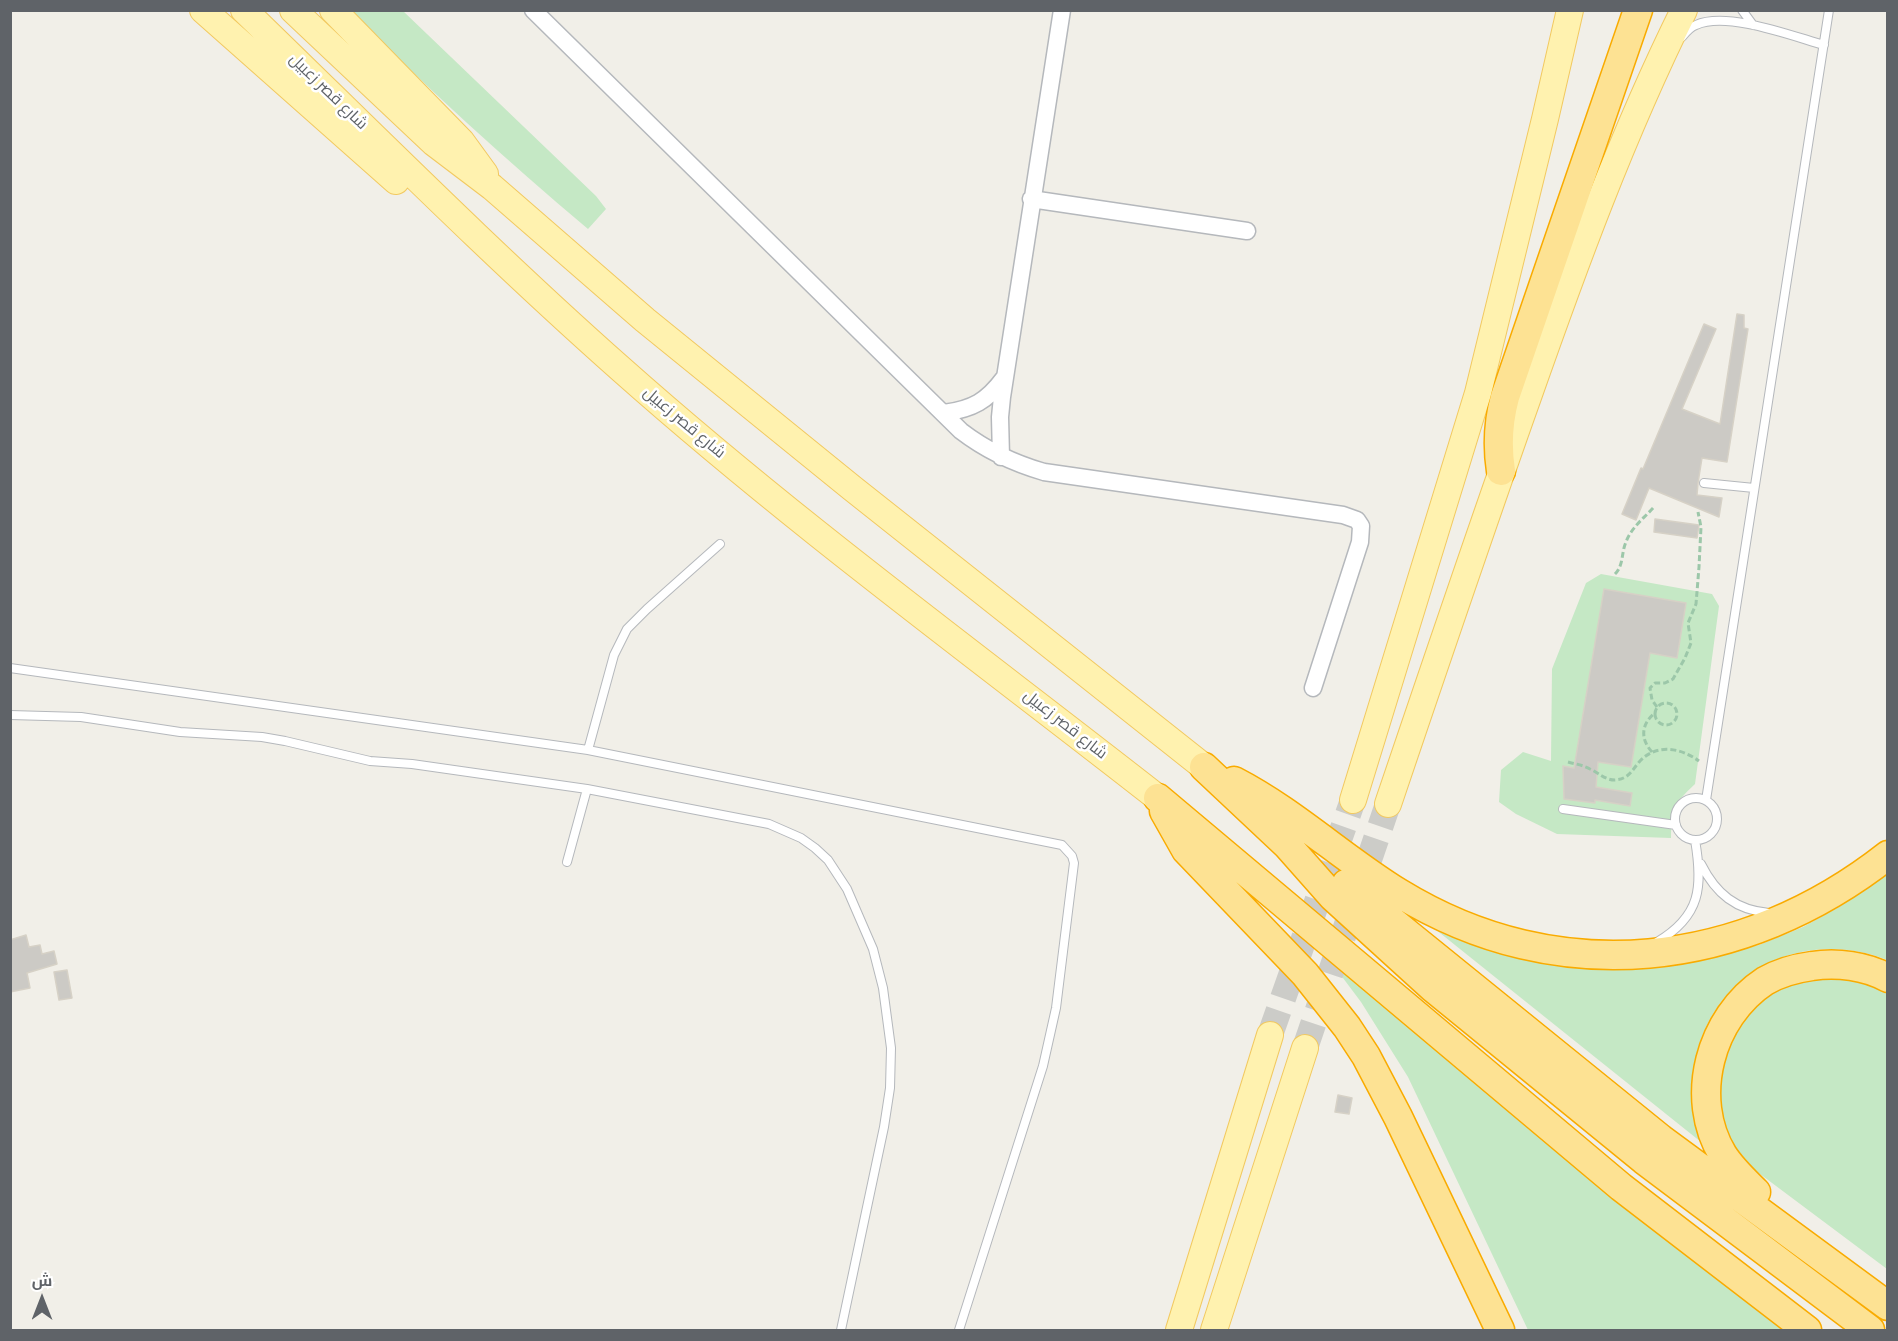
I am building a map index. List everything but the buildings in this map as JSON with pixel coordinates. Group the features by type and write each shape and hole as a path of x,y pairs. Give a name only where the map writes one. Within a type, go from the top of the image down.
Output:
{"highway":[{"path":"1502,471 1498,448 1499,422 1505,397 1638,10"},
{"path":"1204,767 1287,845 1334,897 1433,988 1644,1160 1870,1330"},
{"path":"1204,767 1272,802 1399,893 1437,915 1478,932 1520,945 1564,953 1651,954 1693,948 1734,937 1802,911 1860,877 1887,855"},
{"path":"1158,798 1621,1187 1807,1330"},
{"path":"1158,798 1186,850 1305,974 1347,1027 1366,1056 1398,1117 1500,1330"},
{"path":"1287,845 1339,879 1661,1138 1887,1306"},
{"path":"1826,1261 1737,1174 1722,1154 1712,1130 1707,1105 1707,1080 1712,1055 1723,1025 1741,1000 1766,981 1795,969 1824,964 1853,966 1887,978"}],"main road":[{"path":"202,10 412,195 466,226"},
{"name":"شارع قصر زعبيل","path":"244,10 466,226 622,371 810,529 1158,798"},
{"name":"شارع قصر زعبيل","path":"292,10 434,143 492,188 645,320 1204,767"},
{"path":"333,10 461,141 478,163 492,188"},
{"path":"1353,800 1478,393 1570,10"},
{"path":"1388,804 1585,238 1652,76 1684,10"},
{"path":"1179,1330 1270,1035"},
{"path":"1214,1330 1305,1048"}],"street":[{"path":"533,10 961,431 980,446 1001,458 1044,472 1343,516 1357,520 1361,526 1359,542 1313,688"},
{"path":"1001,458 1000,417 1005,377 1062,10"},
{"path":"1031,199 1247,231"},
{"path":"944,413 963,411 979,403 994,392 1005,377"}],"lane":[{"path":"1742,10 1753,25"},
{"path":"1706,800 1829,10"},
{"path":"1652,76 1665,63 1682,36 1696,25 1712,22 1753,25 1824,45"},
{"path":"1704,483 1754,488"},
{"path":"588,750 614,654 627,629 720,544"},
{"path":"10,668 588,750 1055,843 1068,850 1074,863 1050,1040 959,1330"},
{"path":"10,715 81,717 180,732 262,737 370,761 412,764 587,789 769,824 801,838 821,854 848,889 879,968 888,1017 891,1068 884,1127 841,1330"},
{"path":"567,862 587,789"},
{"path":"1689,799 1706,800 1713,806 1717,815 1712,833 1695,840 1686,838 1676,825 1677,809 1682,802 1689,799"},
{"path":"1563,809 1676,825"},
{"path":"1608,955 1631,952 1652,945 1672,933 1688,916 1699,889 1695,840"},
{"path":"1698,859 1722,895 1739,907 1781,914 1802,911"}],"path":[{"path":"1615,574 1622,564 1623,551 1630,534 1654,507"},
{"path":"1657,707 1670,703 1677,710 1676,720 1668,725 1658,721 1657,707 1652,700 1650,688 1655,683 1668,682 1673,679 1685,658 1690,643 1688,623 1696,604 1699,567 1701,527 1698,512"},
{"path":"1653,752 1647,746 1643,731 1650,717 1656,713"},
{"path":"1568,762 1587,767 1610,780 1618,780 1633,772 1641,760 1653,752 1666,748 1680,750 1710,770"}],"green space":[{"path":"350,11 403,11 596,196 606,209 588,229 467,123"},
{"path":"1601,574 1712,594 1719,606 1695,784 1675,807 1671,838 1557,834 1516,814 1499,802 1501,770 1523,752 1551,761 1552,669 1586,583"},
{"path":"1887,871 1887,960 1855,951 1822,949 1792,954 1763,966 1738,984 1718,1007 1702,1036 1694,1069 1694,1096 1701,1142 1420,917 1710,957 1759,945 1803,927 1839,907"},
{"path":"1331,962 1568,1160 1788,1330 1528,1330 1408,1077 1361,1002"},
{"path":"1827,973 1887,989 1887,1269 1756,1171 1733,1145 1720,1120 1719,1055 1729,1028 1775,985"}],"tunnel":[{"path":"1270,1035 1353,800"},
{"path":"1305,1048 1388,804"}]}
